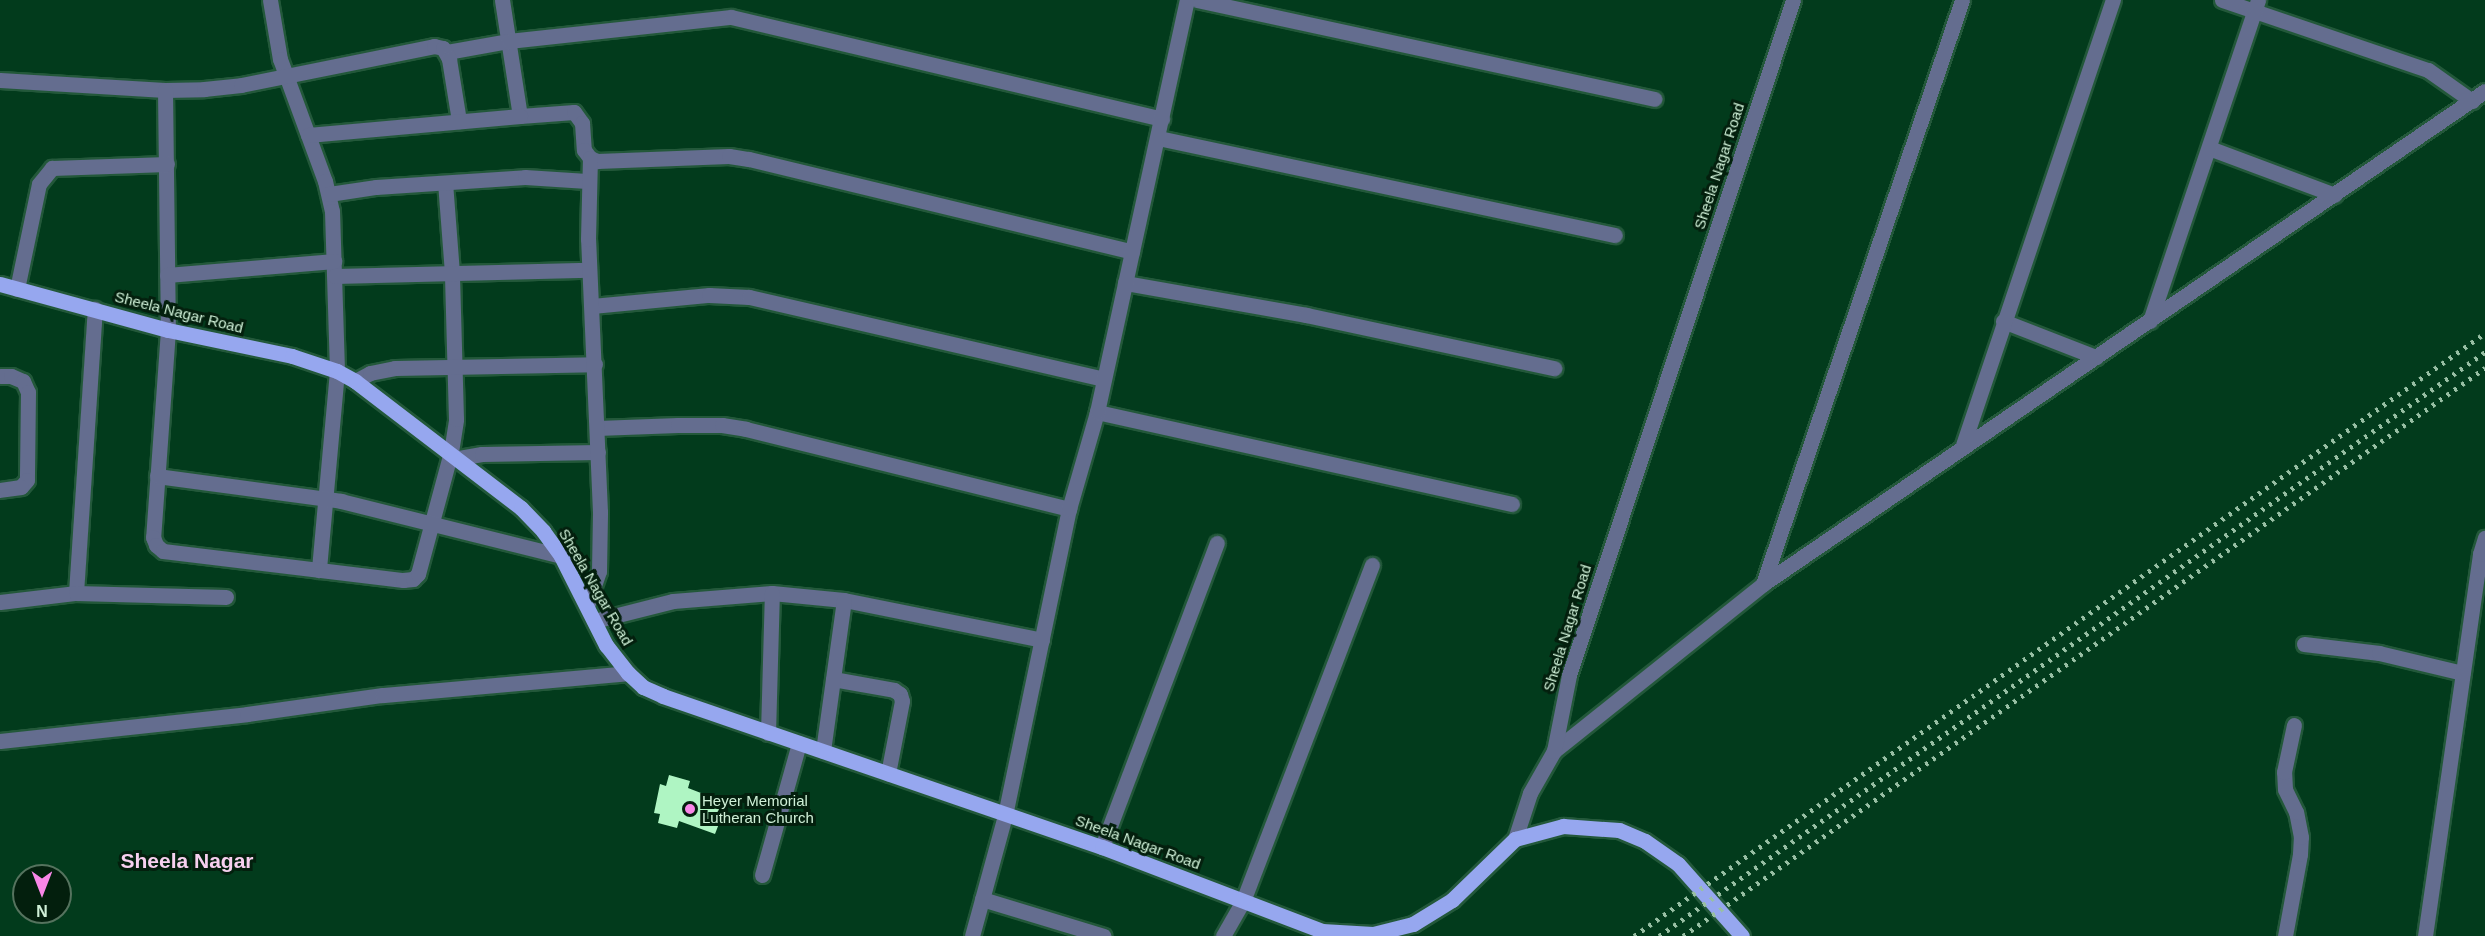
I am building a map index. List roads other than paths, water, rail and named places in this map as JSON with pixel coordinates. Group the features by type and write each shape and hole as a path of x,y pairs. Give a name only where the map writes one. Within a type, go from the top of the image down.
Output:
{"main road":[{"name":"Sheela Nagar Road","path":"0,284 168,330 291,356 337,371 355,381 455,455 520,508 543,531 561,556 606,645 628,673 643,687 663,696 1102,847 1322,931 1373,934 1413,924 1452,900 1515,838"},
{"path":"1515,838 1563,826 1619,830 1645,841 1678,864 1742,936"}],"street":[{"path":"270,0 285,77 330,194 337,371 319,570"},
{"path":"502,0 520,116"},
{"path":"972,936 1005,815 1069,509 1097,412 1187,0"},
{"path":"1197,0 1654,99"},
{"name":"Sheela Nagar Road","path":"1515,838 1530,793 1554,752 1569,675 1793,0"},
{"path":"1763,584 1962,0"},
{"path":"1963,446 2003,321 2113,0"},
{"path":"2222,0 2256,6 2428,70 2472,101"},
{"path":"2150,321 2256,6"},
{"path":"0,80 165,90 242,86 434,46 447,52 509,41 731,17 1162,119"},
{"path":"447,52 459,121"},
{"path":"165,90 168,330 153,537 156,546 163,551 403,580 413,579 422,563 430,524 455,455 452,273 445,183"},
{"path":"1554,752 1763,584 2485,91"},
{"path":"308,135 574,112 582,123 584,150 590,158 597,161 729,156 749,159 1132,252"},
{"path":"1158,138 1616,235"},
{"path":"2209,148 2335,195"},
{"path":"587,606 599,571 598,452 587,181 590,158"},
{"path":"17,289 39,184 52,168 167,164"},
{"path":"330,194 376,187 541,177 587,181"},
{"path":"167,275 334,268 452,273 589,270"},
{"path":"1125,283 1306,315 1554,368"},
{"path":"592,306 709,295 749,297 1104,378"},
{"path":"76,593 95,309"},
{"path":"2003,321 2096,357"},
{"path":"355,381 370,373 395,368 595,364"},
{"path":"0,376 11,376 23,381 28,392 27,480 21,487 0,490"},
{"path":"1097,412 1512,504"},
{"path":"597,428 722,425 746,429 1069,509"},
{"path":"455,455 598,452"},
{"path":"157,476 326,499 561,556"},
{"path":"2425,936 2480,554 2485,538"},
{"path":"1102,847 1217,543"},
{"path":"1223,936 1243,901 1372,565"},
{"path":"0,602 76,593 226,597"},
{"path":"594,621 673,601 772,593 844,600 1042,640"},
{"path":"768,733 772,593"},
{"path":"823,752 844,600"},
{"path":"2304,644 2379,653 2463,673"},
{"path":"0,741 247,714 383,694 628,673"},
{"path":"833,678 894,690 900,694 902,701 888,774"},
{"path":"2285,936 2301,854 2301,837 2296,812 2284,789 2284,772 2294,725"},
{"path":"762,875 799,743"},
{"path":"982,899 1104,936"}],"railway":[{"path":"1634,936 2485,333"},
{"path":"1659,936 2485,352"},
{"path":"1683,936 2485,368"}],"place":[{"name":"Heyer Memorial Lutheran Church","path":"690,809"}],"district":[{"name":"Sheela Nagar","path":"187,861"}]}
